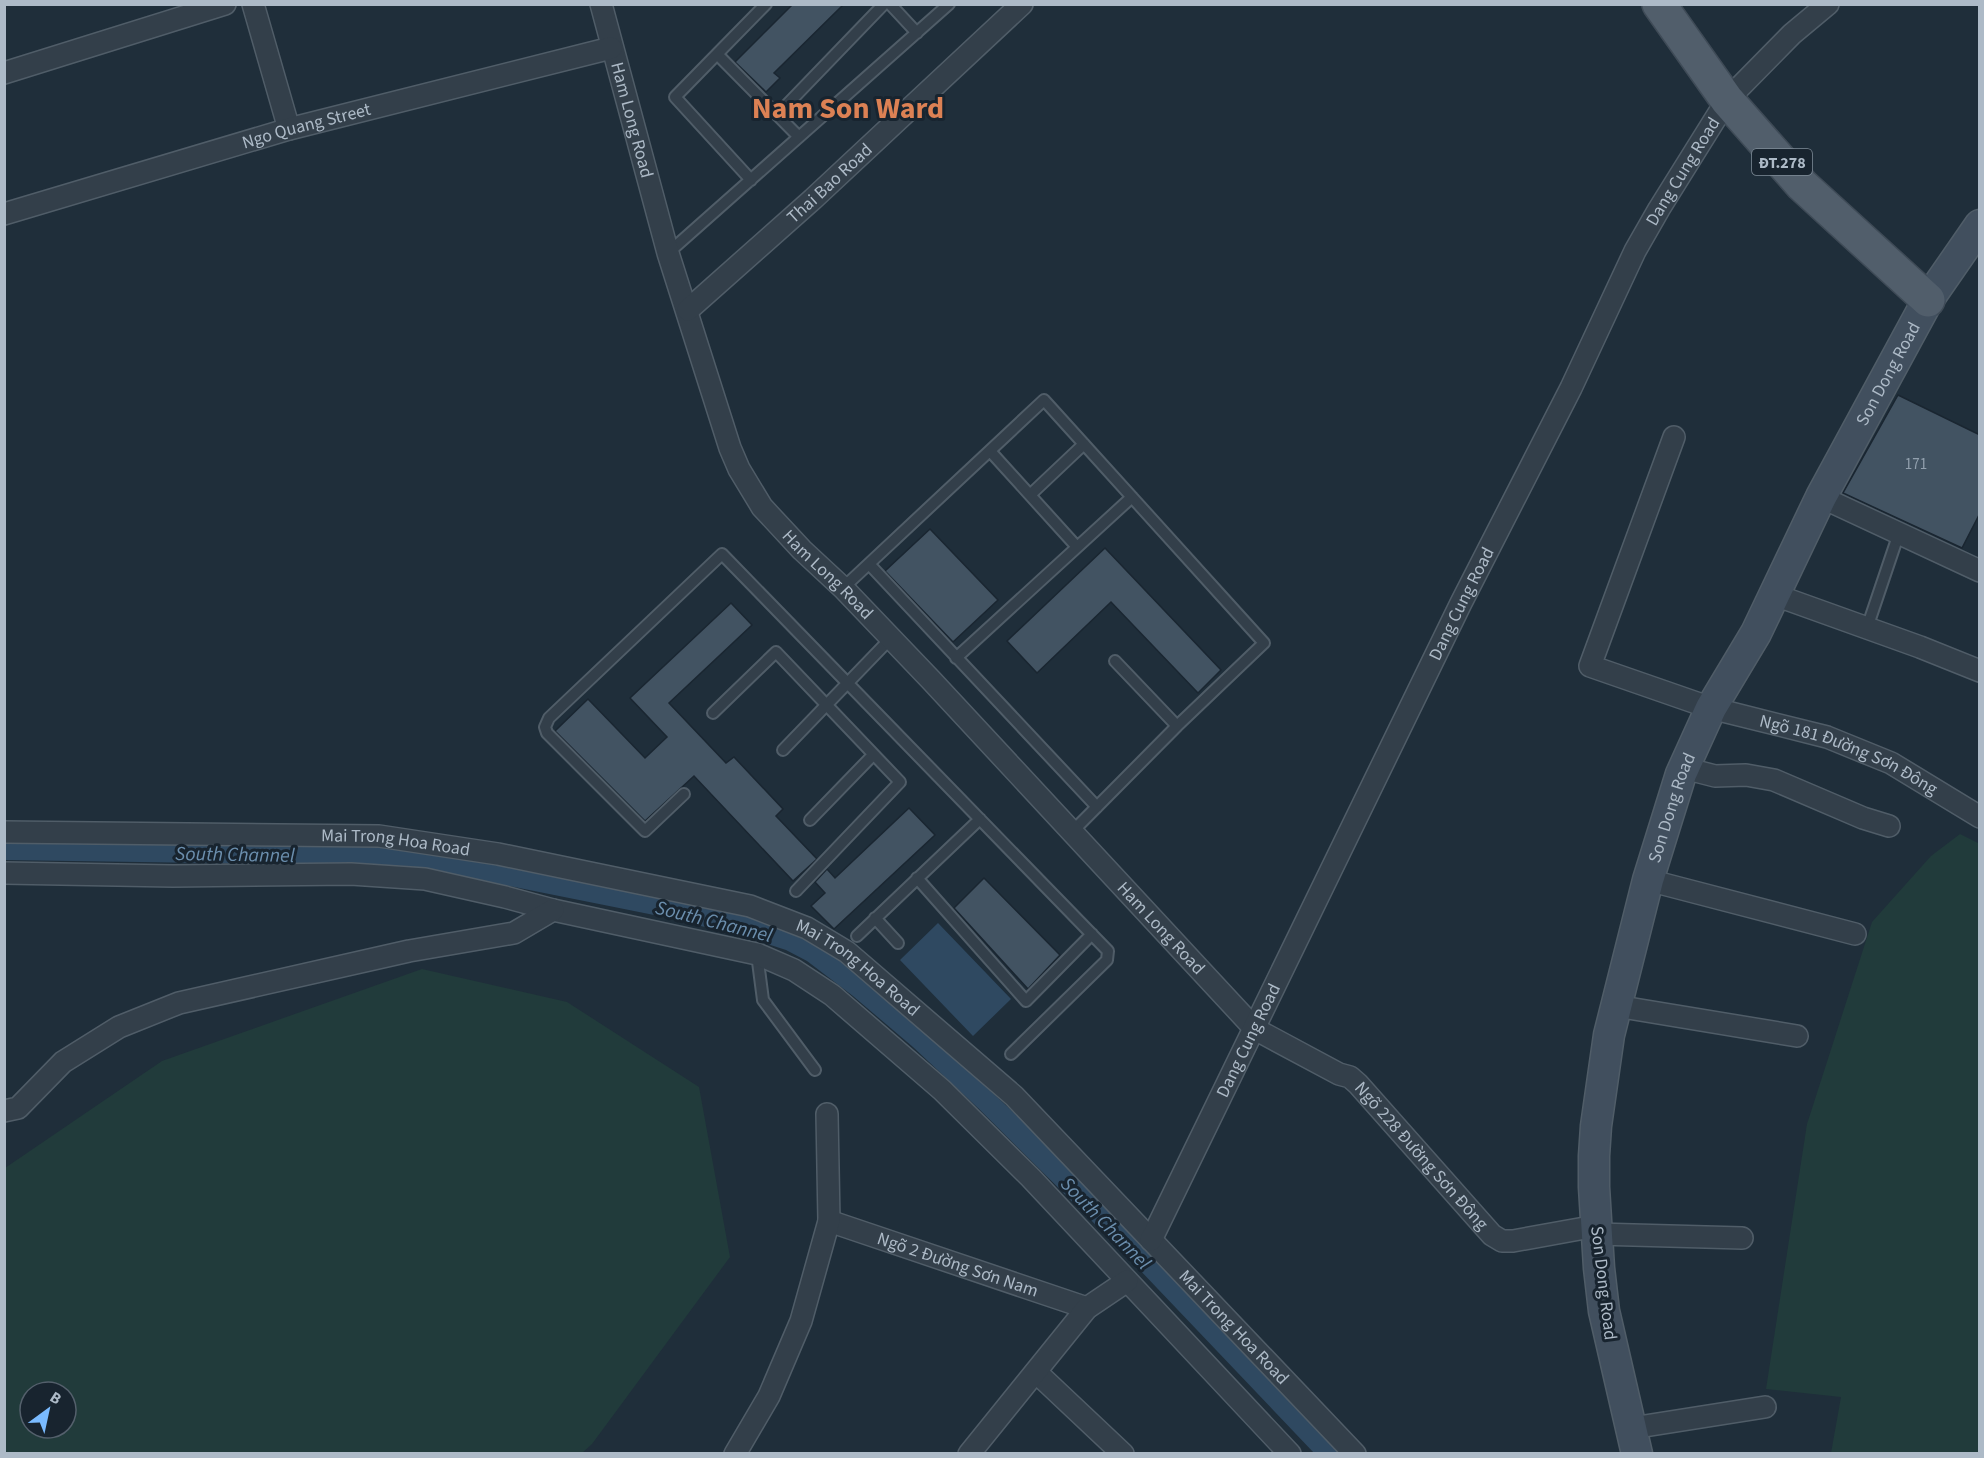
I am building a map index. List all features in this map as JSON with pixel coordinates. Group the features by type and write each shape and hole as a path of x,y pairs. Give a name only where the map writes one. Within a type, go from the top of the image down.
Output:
{"main road":[{"name":"ĐT.278","path":"1659,4 1727,100 1802,185 1928,300"},
{"name":"Son Dong Road","path":"1634,1441 1604,1311 1594,1188 1596,1126 1616,1006 1648,880 1683,768 1711,708 1756,633 1821,497 1928,300 1980,225"}],"street":[{"path":"4,72 225,4"},
{"path":"253,4 289,129"},
{"name":"Ham Long Road","path":"601,4 668,253 730,448 739,469 762,507 891,638 1255,1029"},
{"name":"Thai Bao Road","path":"688,310 813,199 1022,4"},
{"name":"Dang Cung Road","path":"1151,1240 1461,603 1571,388 1635,251 1727,100 1792,34 1828,4"},
{"name":"Ngo Quang Street","path":"4,214 289,129 611,48"},
{"name":"Ngõ 181 Đường Sơn Đông","path":"1674,437 1590,666 1711,708 1827,737 1848,745 1891,763 1980,817"},
{"path":"1821,497 1980,570"},
{"path":"1774,595 1980,671"},
{"path":"1683,768 1715,776 1746,775 1774,780 1863,818 1889,826"},
{"name":"Mai Trong Hoa Road","path":"4,831 380,836 498,854 750,906 807,927 868,970 1014,1096 1355,1454"},
{"path":"4,873 173,876 351,874 425,879 552,910 757,954 794,970 817,984 942,1090 1031,1178 1290,1454"},
{"path":"1648,880 1855,934"},
{"path":"4,1111 18,1108 63,1062 119,1027 179,1003 408,951 514,933 552,910"},
{"path":"1616,1006 1797,1036"},
{"name":"Ngõ 228 Đường Sơn Đông","path":"1255,1029 1340,1074 1350,1077 1491,1234 1502,1241 1597,1230"},
{"path":"735,1454 769,1396 801,1321 829,1221 827,1114"},
{"name":"Ngõ 2 Đường Sơn Nam","path":"829,1221 1087,1308"},
{"path":"1597,1230 1742,1238"},
{"path":"969,1454 1087,1308 1127,1281"},
{"path":"1036,1372 1123,1454"},
{"path":"1634,1441 1765,1407"}],"lane":[{"path":"751,180 675,97 766,4"},
{"path":"777,115 884,4"},
{"path":"890,4 917,33"},
{"path":"668,253 949,4"},
{"path":"717,54 799,137"},
{"path":"843,588 1044,400 1264,643 1177,726 1072,832"},
{"path":"1030,495 1084,444"},
{"path":"990,451 1077,547"},
{"path":"956,658 1132,497"},
{"path":"1867,628 1899,533"},
{"path":"684,794 645,831 547,733 545,727 549,718 722,554 1108,951 1107,960 1011,1054"},
{"path":"869,564 1097,807"},
{"path":"783,750 891,638"},
{"path":"713,712 776,652 900,782 796,891"},
{"path":"1114,661 1177,726"},
{"path":"810,820 873,755"},
{"path":"857,936 981,819"},
{"path":"917,878 1026,1001 1092,934"},
{"path":"875,918 898,943"},
{"path":"757,954 763,1000 815,1070"}],"green space":[{"path":"1960,834 1980,844 1979,1453 1831,1453 1841,1397 1766,1389 1807,1124 1872,922 1931,856"},
{"path":"422,969 567,1002 699,1087 730,1257 592,1444 581,1454 5,1453 5,1168 162,1061"}],"water":[{"name":"South Channel","path":"5,839 409,846 749,914 794,932 837,956 929,1034 1037,1134 1341,1453 1314,1453 1117,1246 978,1108 913,1047 853,996 807,961 786,950 674,919 409,866 5,860"},
{"path":"938,923 1011,999 973,1036 900,960"}],"building":[{"path":"793,4 844,4 774,73 780,78 766,92 735,62"},
{"path":"1898,395 1980,435 1980,513 1962,548 1843,493"},
{"path":"930,529 998,600 953,642 885,571"},
{"path":"1105,548 1221,670 1198,693 1111,602 1037,673 1007,641"},
{"path":"731,603 752,625 669,703 726,763 734,757 783,809 776,816 817,859 793,881 694,776 645,821 555,731 588,699 645,758 667,737 630,698"},
{"path":"909,808 935,835 834,929 811,906 825,893 815,882 827,869 835,878"},
{"path":"984,878 1060,955 1028,989 954,908"}],"district":[{"name":"Nam Son Ward","path":"848,108"}]}
